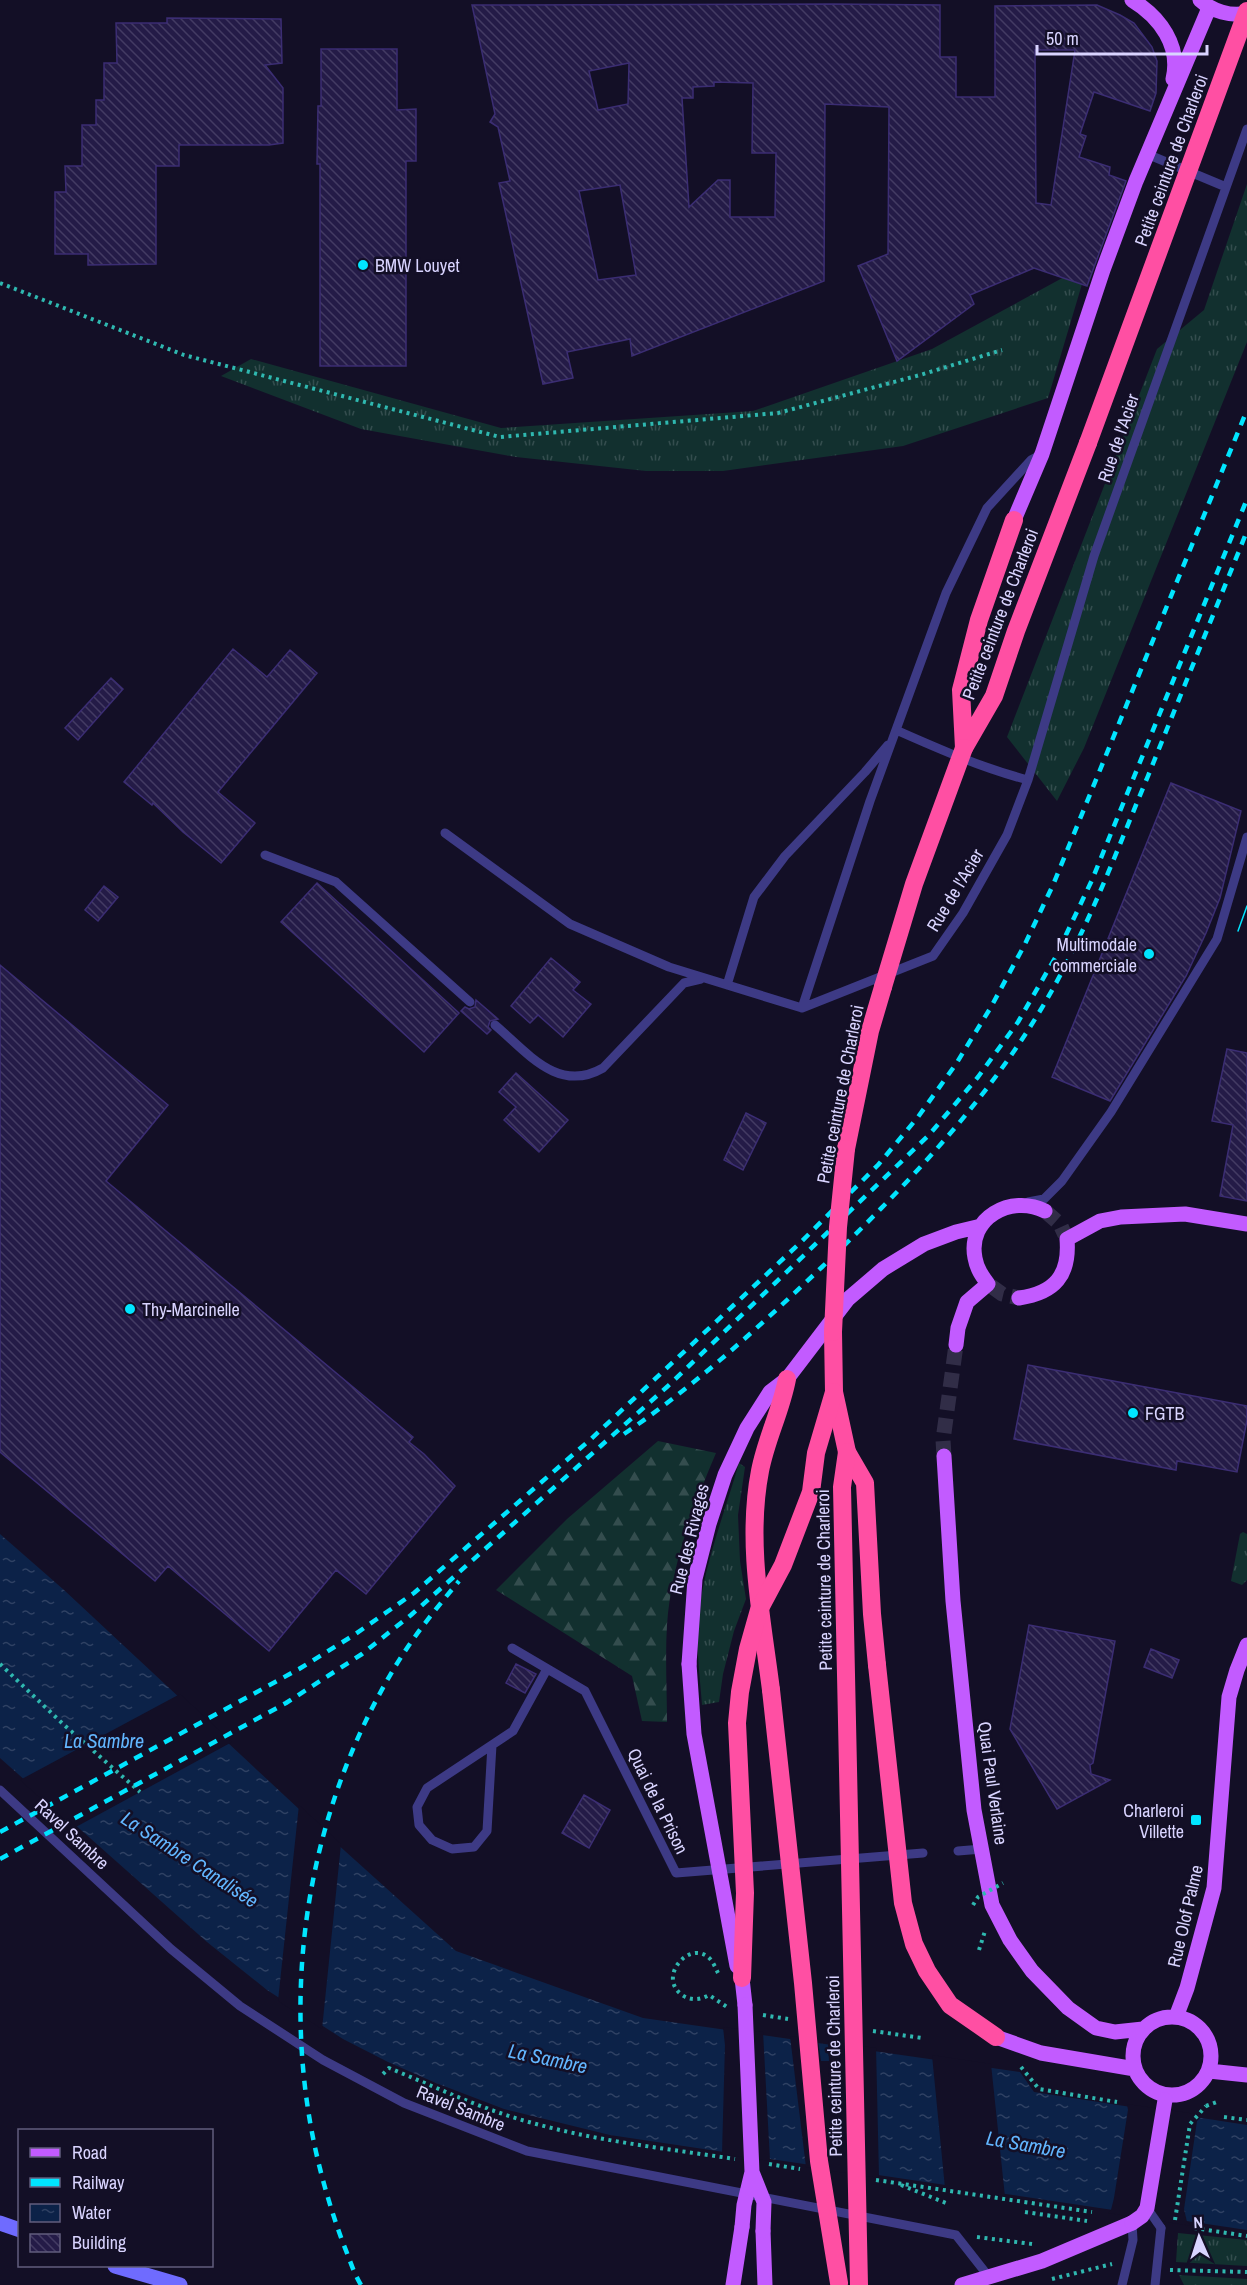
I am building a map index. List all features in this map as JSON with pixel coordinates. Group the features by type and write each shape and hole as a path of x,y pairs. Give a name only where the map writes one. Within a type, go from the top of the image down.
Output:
{"highway":[{"name":"Petite ceinture de Charleroi","path":"859,2285 842,1499 847,1452 834,1392 833,1332 838,1227 846,1149 870,1030 914,884 964,748 994,696 1016,631 1247,12"},
{"path":"964,748 961,690 979,620 1014,520"},
{"path":"787,1379 782,1402 767,1438 759,1472 754,1546 801,1971 819,2161 839,2285"},
{"path":"742,1978 745,1893 737,1723 740,1692 748,1649 759,1610 783,1565 811,1492 816,1453 834,1392"},
{"path":"847,1452 865,1483 872,1614 903,1903 911,1934 927,1971 950,2005 996,2037"}],"main road":[{"path":"1132,0 1144,7 1164,27 1174,53 1174,75 1166,109"},
{"path":"1014,520 1042,454 1103,270 1205,4 1237,15 1247,12"},
{"path":"956,1345 958,1328 967,1302 989,1285 979,1271 974,1256 975,1241 981,1226 994,1212 1016,1204 1033,1205 1044,1210"},
{"path":"1019,1298 1037,1295 1052,1287 1063,1273 1068,1256 1066,1237 1100,1221 1121,1217 1185,1214 1247,1224"},
{"name":"Rue des Rivages","path":"759,2168 742,1978 738,1968 694,1734 688,1664 695,1579 725,1475 747,1428 770,1392 787,1379 848,1299 883,1269 924,1245 956,1232 981,1226"},
{"name":"Quai Paul Verlaine","path":"944,1456 952,1601 974,1810 981,1849 996,1887 992,1905 1010,1940 1032,1971 1068,2008 1096,2028 1115,2032 1143,2029"},
{"name":"Rue Olof Palme","path":"1176,2016 1187,1988 1214,1888 1229,1697 1247,1645"},
{"path":"1176,2016 1199,2026 1211,2047 1212,2059 1203,2081 1194,2089 1165,2097 1142,2081 1135,2069 1133,2047 1143,2029 1152,2021 1176,2016"},
{"path":"996,2037 1051,2055 1135,2069"},
{"path":"1209,2071 1247,2075"},
{"path":"962,2285 1042,2261 1132,2223 1142,2216 1147,2208 1165,2097"},
{"path":"733,2285 744,2205 759,2168"},
{"path":"759,2168 764,2202 765,2285"},
{"path":"0,2223 18,2229"},
{"path":"122,2267 180,2285"}],"lane":[{"name":"Rue de l'Acier","path":"802,1008 933,956 963,913 1007,835 1028,780 1094,556 1247,129"},
{"path":"1148,154 1226,187"},
{"path":"445,833 570,924 669,967 802,1008 870,801 946,593 987,508 1031,460 1042,454"},
{"path":"896,730 949,754 1000,773 1028,780"},
{"path":"727,985 754,897 785,856 865,772 892,740"},
{"path":"1016,1204 1044,1199 1062,1181 1111,1112 1217,939 1247,837"},
{"path":"265,855 336,882 470,1002"},
{"path":"495,1025 547,1069 568,1077 588,1077 603,1068 684,983 704,978"},
{"name":"Quai de la Prison","path":"512,1648 585,1691 676,1873 923,1853"},
{"path":"492,1745 487,1831 474,1847 452,1850 432,1840 419,1825 417,1807 427,1788 513,1731 547,1669"},
{"name":"Ravel Sambre","path":"0,1790 171,1949 240,2006 323,2060 404,2103 527,2151 956,2235"},
{"path":"958,1851 981,1849"},
{"path":"1147,2208 1161,2228 1155,2285"},
{"path":"1122,2285 1133,2240 1132,2223"},
{"path":"956,2235 989,2277"}],"path":[{"path":"0,283 184,355 500,437 778,413 921,375 1002,350"},
{"path":"0,1664 140,1792"},
{"path":"973,1905 978,1897 996,1887"},
{"path":"718,1974 711,1960 700,1954 687,1955 677,1963 673,1982 675,1988 684,1996 697,1999 709,1995 734,2011"},
{"path":"757,2014 792,2019"},
{"path":"863,2029 922,2038"},
{"path":"1020,2066 1039,2089 1117,2102"},
{"path":"372,2086 389,2068 501,2113 556,2129 608,2141 742,2160"},
{"path":"1174,2230 1190,2124 1206,2106 1217,2102"},
{"path":"1224,2117 1247,2120"},
{"path":"759,2168 801,2169"},
{"path":"870,2180 1092,2212"},
{"path":"891,2182 946,2203"},
{"path":"1025,2212 1092,2221"},
{"path":"1194,2228 1247,2236"},
{"path":"956,2235 1036,2244"},
{"path":"1049,2280 1111,2264"},
{"path":"1174,2270 1247,2272"}],"green space":[{"path":"1247,184 1247,342 1084,748 1057,801 1007,737 1157,349 1204,310"},
{"path":"1088,264 1048,398 903,446 723,471 646,471 516,457 361,429 221,376 251,359 501,428 753,411 932,349"},
{"path":"658,1441 716,1453 691,1516 673,1581 666,1637 667,1722 642,1721 632,1676 496,1590 567,1519"},
{"path":"739,1463 745,1467 738,1515 740,1561 746,1599 734,1631 723,1674 719,1702 702,1705 698,1663 698,1621 704,1581"},
{"path":"1243,1532 1247,1534 1247,1580 1242,1585 1231,1581 1240,1534"},
{"path":"1178,2233 1247,2240 1247,2266 1176,2262"},
{"path":"1179,2275 1247,2279 1247,2285 1184,2285"}],"water":[{"name":"La Sambre","path":"0,1534 64,1590 315,1824 456,1951 643,2018 1020,2072 1034,2092 1247,2125 1247,2230 610,2135 504,2109 436,2083 343,2039 267,1990 207,1942 0,1758"}],"pier":[{"path":"180,1694 232,1742 74,1828 20,1780"},
{"path":"299,1805 341,1844 322,2029 278,2001"},
{"path":"723,2027 763,2032 770,2161 722,2154 725,2045"},
{"path":"790,2036 818,2040 821,2061 829,2061 828,2041 876,2048 879,2178 806,2167"},
{"path":"932,2055 991,2064 1005,2197 945,2188"},
{"path":"1127,2104 1203,2115 1197,2121 1184,2209 1187,2222 1192,2226 1108,2213 1114,2198 1128,2110"}],"building":[{"path":"472,5 940,5 940,57 956,57 956,97 995,97 995,6 1097,5 1134,23 1152,47 1157,61 1156,93 1150,111 1094,92 1080,134 1086,136 1079,157 1110,167 1109,175 1126,181 1087,286 1034,268 970,295 974,304 897,361 858,266 888,254 889,107 825,104 824,281 632,356 630,339 567,352 573,378 543,384 499,183 510,181 498,127 490,122 495,114","holes":["1035,50 1075,50 1051,205 1036,203","629,63 628,104 598,110 589,71","714,82 753,83 752,153 776,153 775,217 730,217 730,180 718,180 689,207 682,98 693,98 693,87 714,86","620,185 636,275 598,280 579,191"]},
{"path":"167,18 281,19 282,63 265,65 283,88 283,143 179,145 179,166 156,166 156,264 88,265 88,254 55,254 55,192 66,192 65,166 82,166 82,125 96,125 96,100 104,100 104,63 117,63 116,23 167,23"},
{"name":"BMW Louyet","path":"321,49 397,49 397,110 416,109 416,161 406,161 406,366 320,366 320,164 317,164 318,106 321,106"},
{"path":"233,649 267,677 290,650 317,673 218,792 255,823 221,863 183,832 153,803 152,805 124,782"},
{"path":"111,678 123,689 78,740 65,728"},
{"name":"Multimodale commerciale","path":"1171,783 1241,811 1220,898 1206,933 1186,976 1110,1101 1052,1077"},
{"path":"317,883 459,1013 424,1052 281,922"},
{"path":"104,886 118,897 98,921 85,910"},
{"path":"551,958 580,982 573,990 591,1004 563,1037 538,1015 530,1023 511,1006"},
{"name":"Thy-Marcinelle","path":"0,965 168,1105 106,1181 413,1437 409,1442 455,1486 366,1594 336,1570 269,1651 168,1566 155,1581 0,1452"},
{"path":"476,1000 498,1019 490,1021 488,1027 491,1030 487,1034 461,1011 465,1007 469,1009 475,1007"},
{"path":"1227,1049 1247,1053 1247,1201 1220,1196 1233,1125 1212,1121"},
{"path":"516,1073 568,1120 539,1152 504,1120 516,1107 499,1092"},
{"path":"746,1113 766,1123 743,1170 724,1160"},
{"name":"FGTB","path":"1028,1365 1247,1406 1247,1420 1237,1472 1177,1461 1176,1470 1014,1439"},
{"path":"1029,1625 1115,1641 1093,1763 1090,1765 1091,1774 1110,1780 1057,1809 1010,1729"},
{"path":"1151,1649 1179,1660 1172,1678 1144,1667"},
{"path":"516,1664 536,1674 525,1693 506,1683"},
{"path":"584,1795 610,1810 589,1848 562,1833"}],"tunnel":[{"path":"1045,1211 1060,1224 1065,1235"},
{"path":"991,1286 1002,1294 1019,1298"},
{"path":"944,1456 943,1440 956,1345"}],"tram line":[{"path":"1238,931 1247,906"}],"railway":[{"path":"0,1832 299,1669 354,1635 414,1593 591,1439 801,1242 878,1165 918,1117 956,1064 991,1007 1025,944 1053,885 1247,410"},
{"path":"0,1859 286,1703 362,1654 411,1615 668,1386 929,1135 978,1077 1018,1022 1055,958 1092,880 1247,499"},
{"path":"624,1434 726,1355 857,1233 958,1125 1017,1047 1067,962 1089,916 1247,531"},
{"path":"361,2285 353,2270 331,2209 316,2152 305,2091 301,2029 302,1967 309,1905 321,1844 339,1785 363,1727 407,1648 459,1581"}],"place":[{"name":"BMW Louyet","path":"363,265"},
{"name":"Multimodale commerciale","path":"1149,954"},
{"name":"Thy-Marcinelle","path":"130,1309"},
{"name":"FGTB","path":"1133,1413"},
{"name":"Charleroi Villette","path":"1196,1820"}],"water label":[{"name":"La Sambre Canalisée","path":"190,1859"}]}
